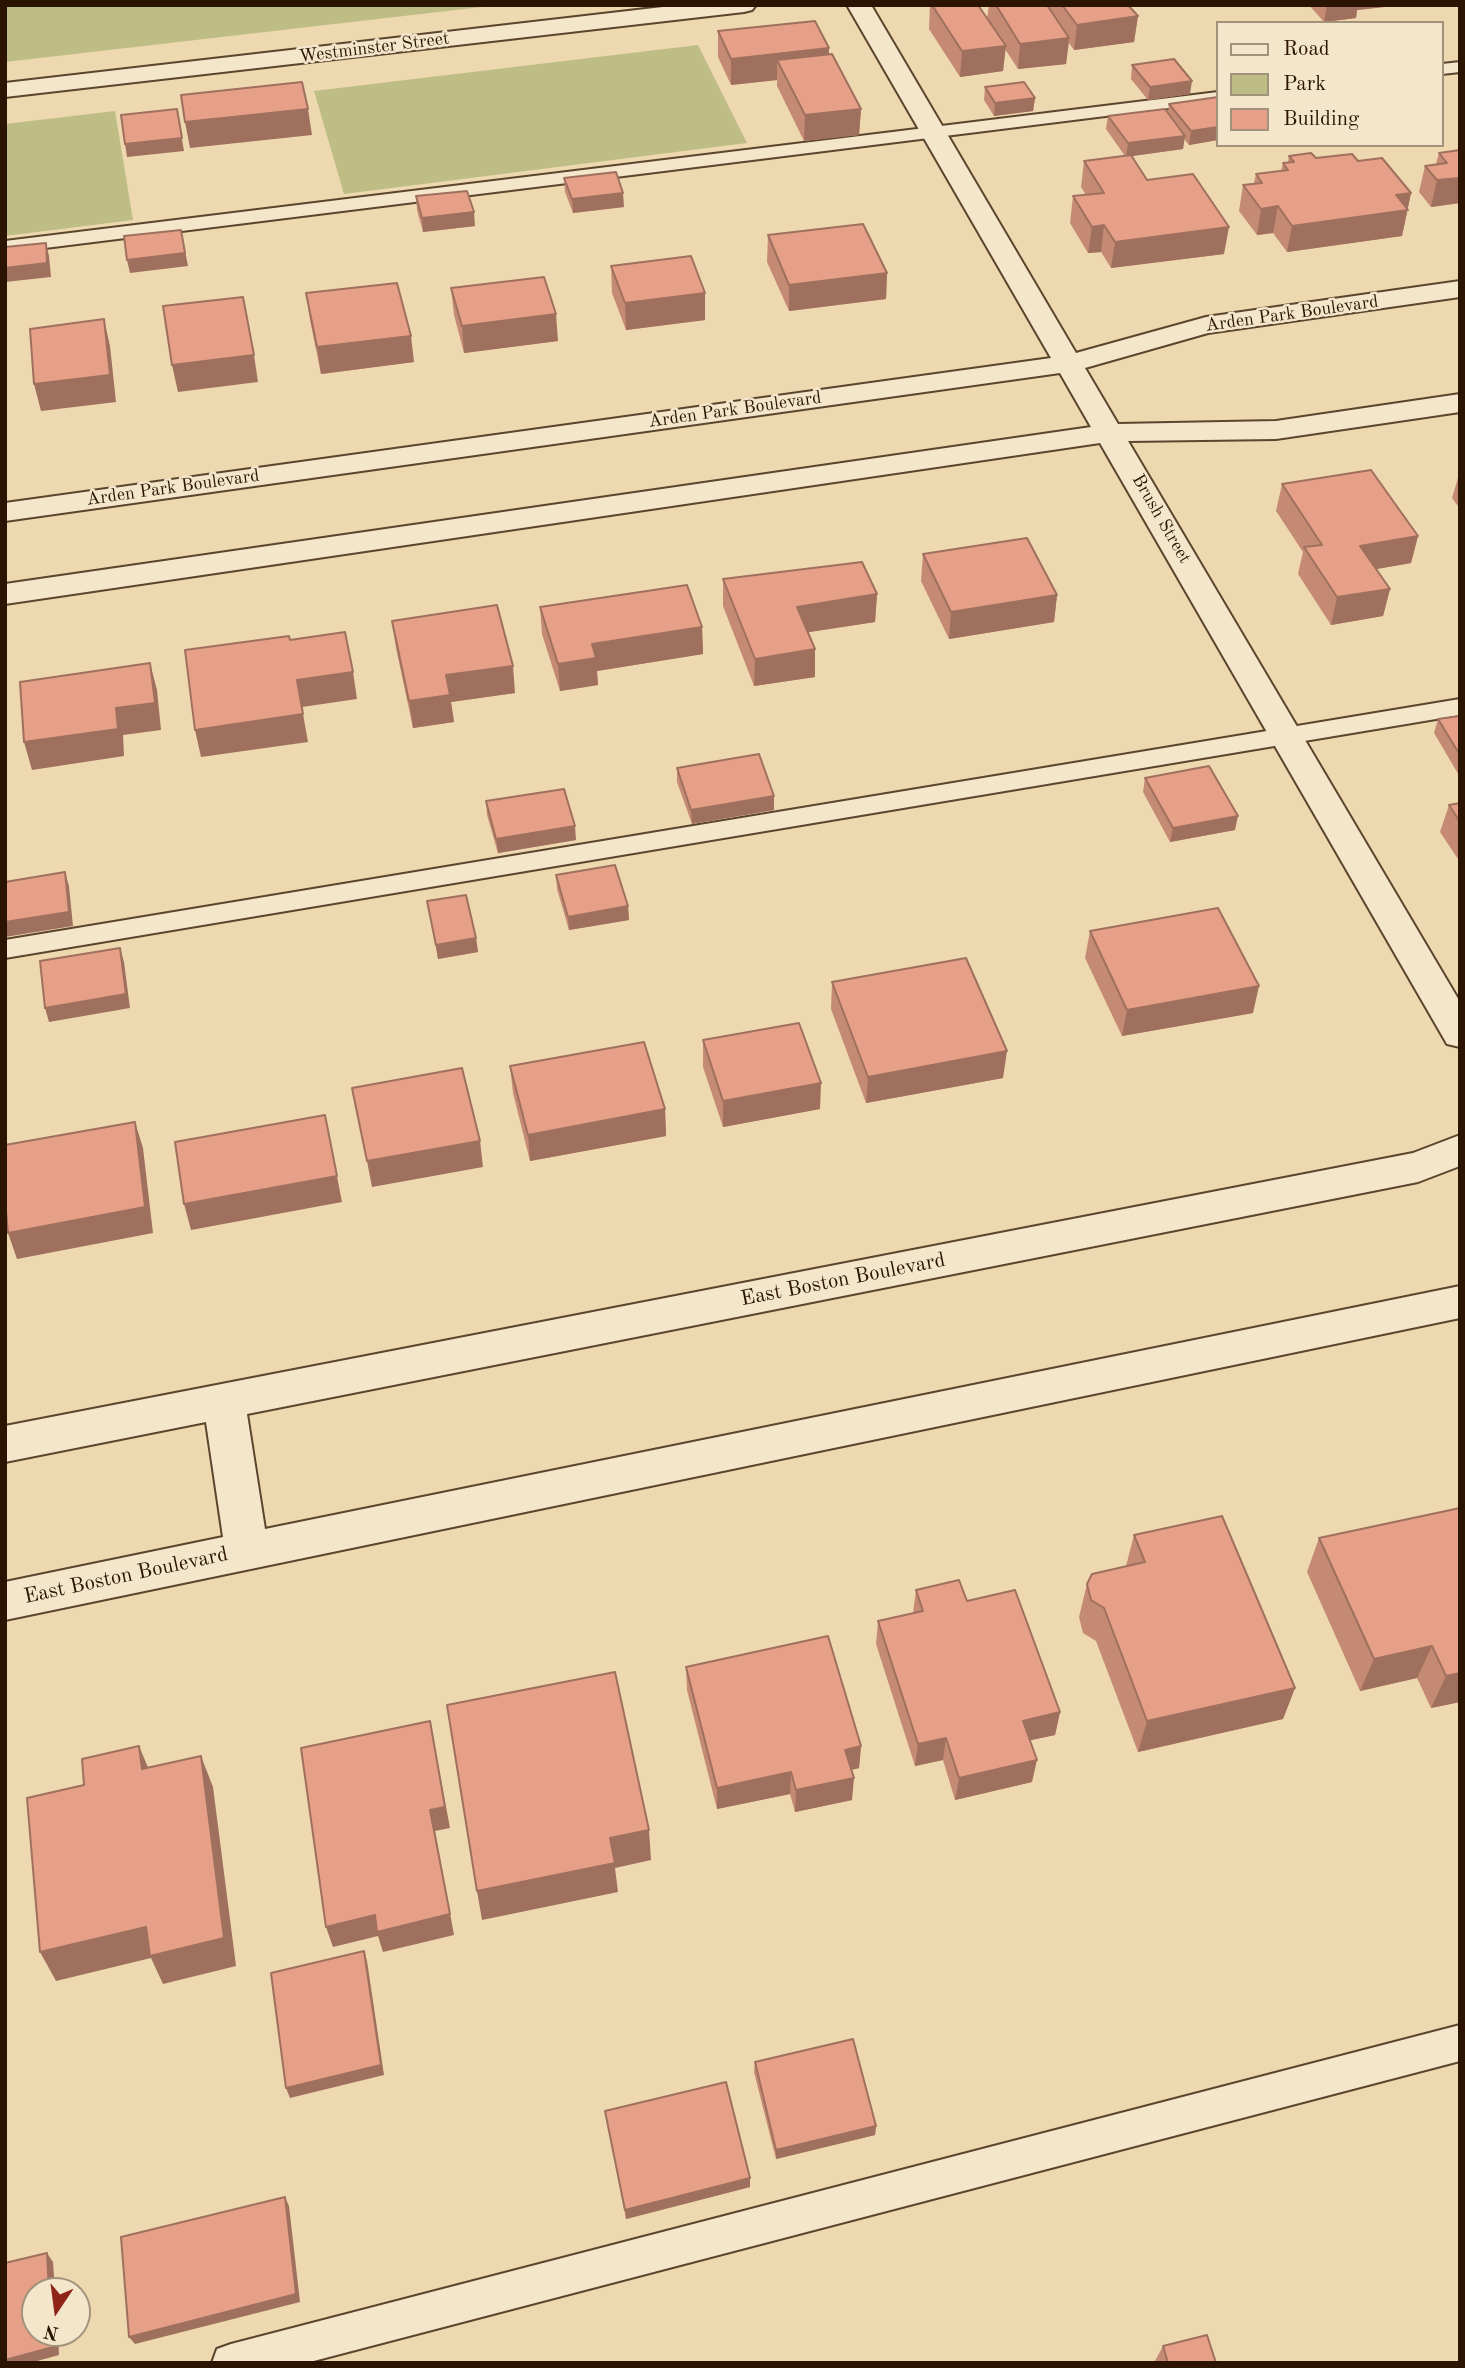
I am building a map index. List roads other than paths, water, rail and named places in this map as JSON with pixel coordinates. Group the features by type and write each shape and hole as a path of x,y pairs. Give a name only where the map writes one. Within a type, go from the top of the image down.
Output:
{"street":[{"name":"Westminster Street","path":"5,90 744,5"},
{"name":"Brush Street","path":"859,5 1460,1034"},
{"name":"Arden Park Boulevard","path":"5,512 1067,364 1206,325 1460,289"},
{"path":"6,591 1111,433 1276,430 1460,403"},
{"name":"East Boston Boulevard","path":"5,1444 1405,1169 1460,1150"},
{"name":"East Boston Boulevard","path":"5,1601 1460,1302"},
{"name":"East Boston Boulevard","path":"224,1402 247,1551"}],"lane":[{"path":"5,247 1216,97"},
{"path":"5,949 1460,707"},
{"path":"231,2363 1460,2043"}]}
